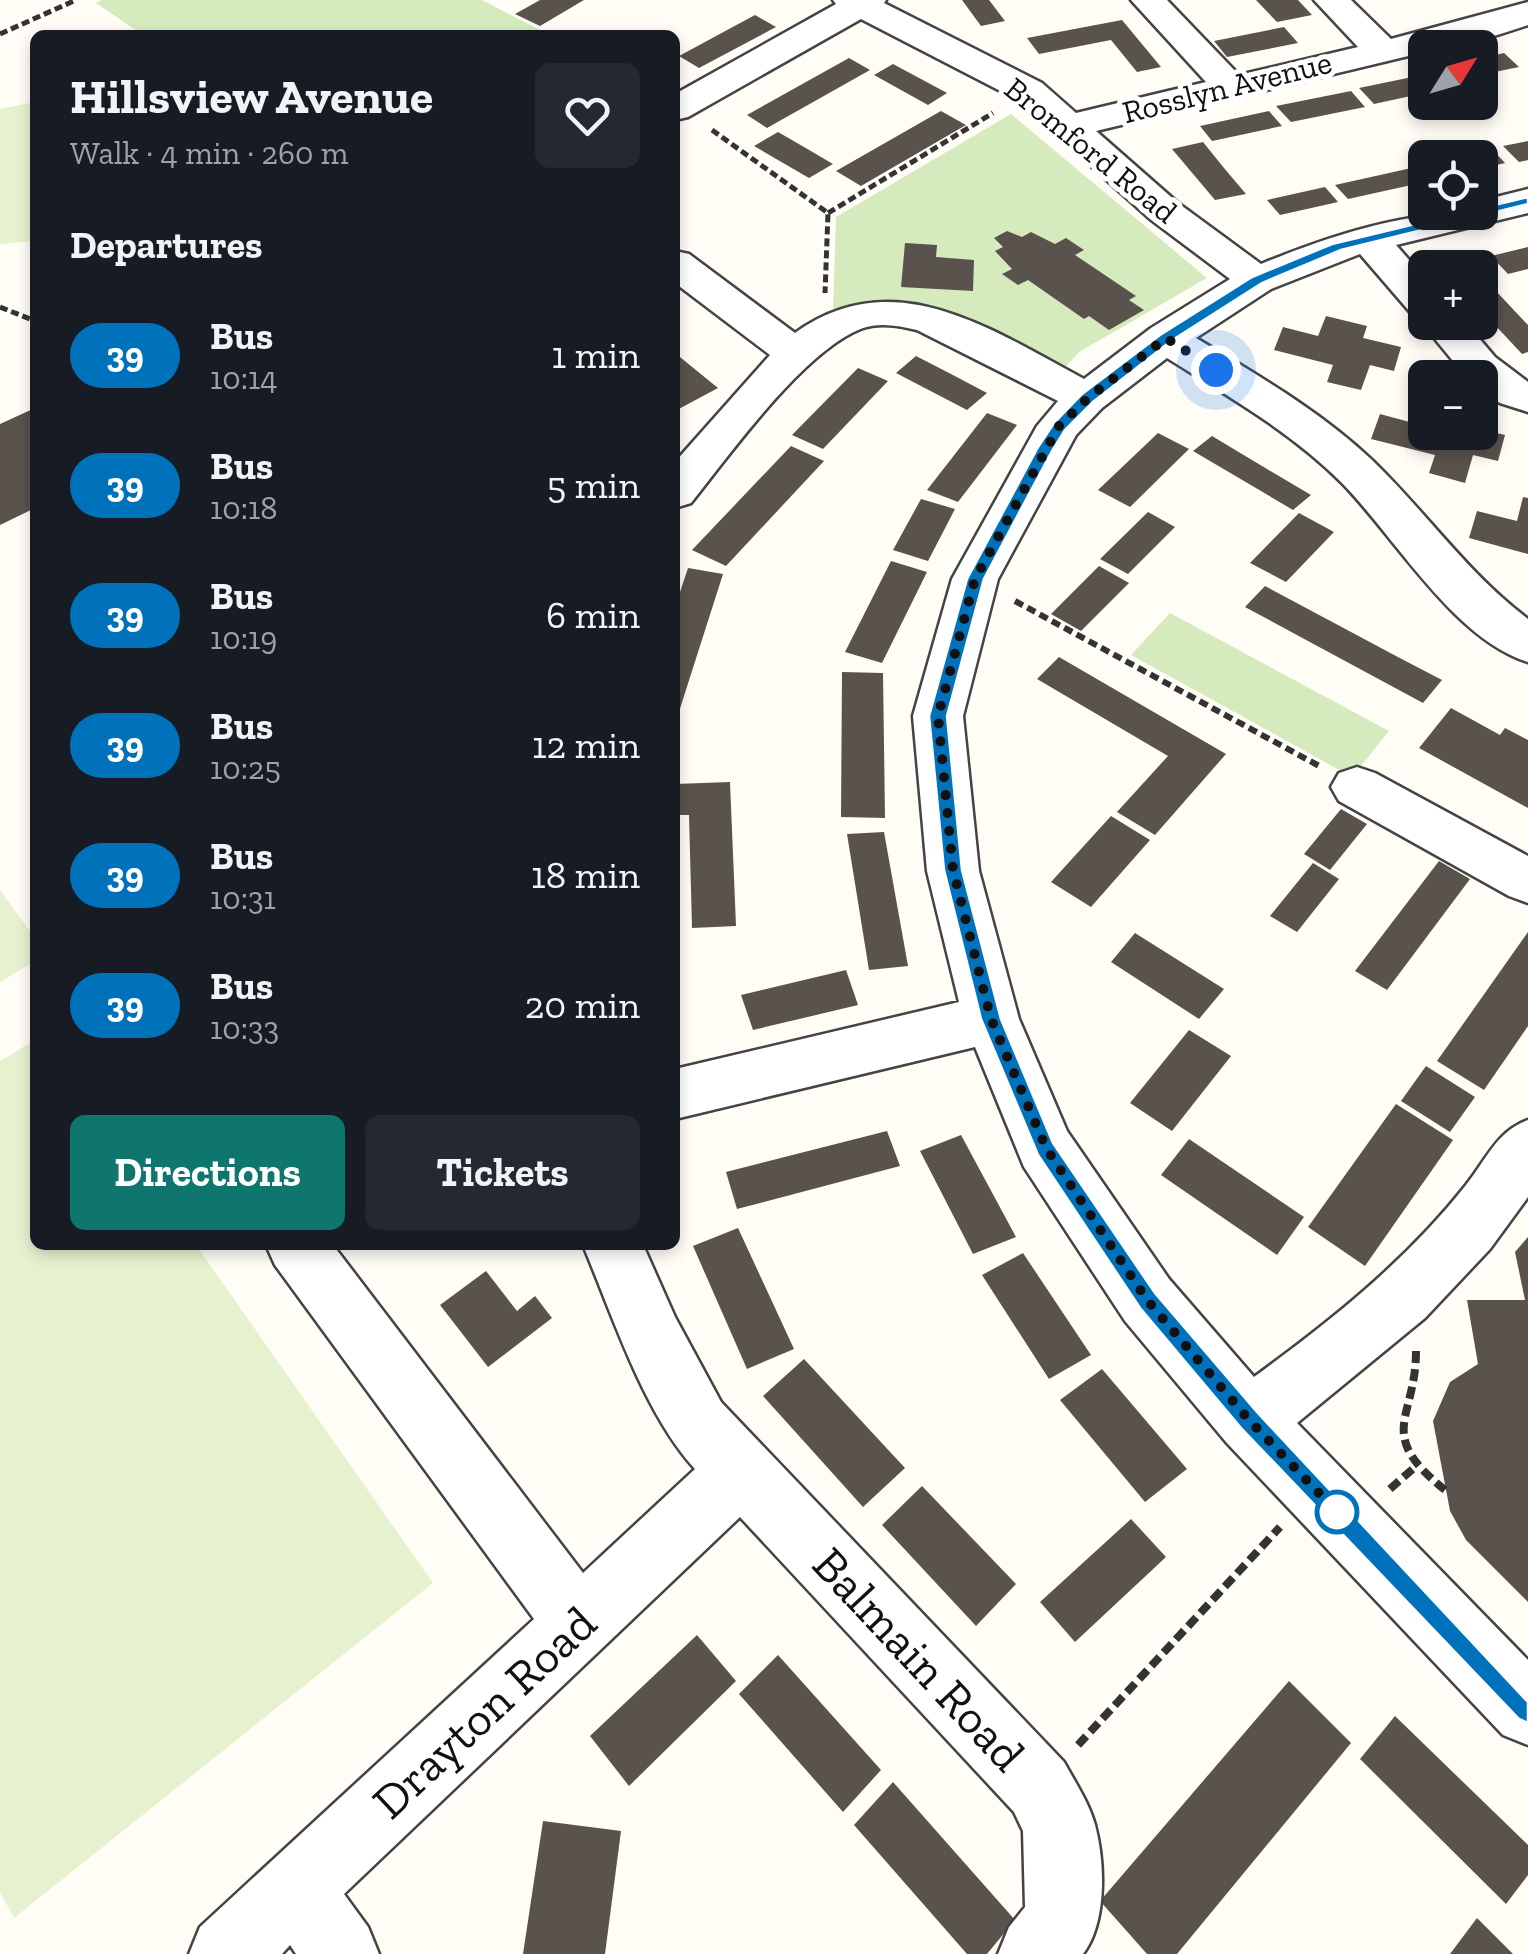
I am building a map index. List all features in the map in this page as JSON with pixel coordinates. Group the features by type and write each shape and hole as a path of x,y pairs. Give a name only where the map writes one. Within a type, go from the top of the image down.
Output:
{"street":[{"path":"1148,0 1229,85"},
{"path":"1331,0 1382,50"},
{"path":"680,106 860,2"},
{"name":"Bromford Road","path":"860,2 1029,92 1072,125 1164,211 1257,280"},
{"name":"Rosslyn Avenue","path":"1072,125 1491,26 1528,12"},
{"path":"680,110 709,128"},
{"path":"1528,201 1337,247 1257,280 1166,338 1088,398 1059,426 975,579 938,716 953,870 991,1019 1046,1148 1147,1300 1249,1420 1528,1710"},
{"path":"1369,240 1408,284"},
{"path":"680,266 809,341"},
{"path":"680,486 809,341 856,315 891,313 928,320 1088,398"},
{"path":"1166,338 1296,419 1357,472 1475,604 1528,644"},
{"path":"1458,340 1490,377 1514,394 1528,398"},
{"path":"1357,787 1528,881"},
{"path":"680,1093 991,1019"},
{"path":"1249,1420 1393,1310 1465,1238 1528,1146"},
{"path":"300,1250 579,1623"},
{"name":"Balmain Road","path":"615,1250 653,1338 698,1425 1039,1787"},
{"name":"Drayton Road","path":"228,1954 741,1471"},
{"path":"1036,1954 1062,1920 1060,1826 1039,1787"},
{"path":"296,1889 341,1954"}],"path":[{"path":"0,34 76,0"},
{"path":"828,214 1029,92"},
{"path":"709,128 828,214"},
{"path":"809,341 828,214"},
{"path":"0,308 30,319"},
{"path":"975,579 1357,787"},
{"path":"1393,1310 1416,1341 1418,1372 1406,1400 1402,1437 1415,1467 1445,1490"},
{"name":"Balmain Road","path":"1039,1787 1315,1490"}],"green space":[{"path":"482,0 540,30 136,30 96,3"},
{"path":"30,103 30,241 0,244 0,109"},
{"path":"1011,114 1207,278 1079,352 1059,374 878,303 833,312 836,217"},
{"path":"1170,613 1389,731 1352,777 1131,655"},
{"path":"0,890 30,931 30,964 0,982"},
{"path":"30,1043 30,1250 200,1250 433,1583 14,1918 0,1892 0,1061"}],"building":[{"path":"540,0 584,0 540,26 515,14"},
{"path":"962,0 989,0 1005,21 981,26"},
{"path":"1256,0 1298,0 1312,15 1277,22"},
{"path":"755,15 776,27 699,68 680,55"},
{"path":"1122,20 1161,67 1137,72 1111,40 1039,54 1027,38"},
{"path":"1284,27 1298,43 1227,57 1214,41"},
{"path":"1504,53 1519,67 1498,71 1498,54"},
{"path":"849,58 870,70 767,128 747,115"},
{"path":"893,64 947,93 928,105 874,75"},
{"path":"1408,78 1408,97 1374,104 1359,88"},
{"path":"1351,91 1365,107 1291,122 1276,106"},
{"path":"941,111 966,125 861,186 836,171"},
{"path":"1269,111 1282,126 1212,141 1200,126"},
{"path":"778,132 833,164 809,178 754,146"},
{"path":"1528,141 1528,160 1519,162 1503,146"},
{"path":"1203,142 1246,194 1215,200 1172,149"},
{"path":"1408,169 1408,186 1348,199 1335,185"},
{"path":"1325,187 1338,202 1280,215 1267,200"},
{"path":"1007,231 1022,237 1031,232 1055,244 1066,238 1084,250 1075,255 1136,296 1129,300 1144,310 1109,330 1089,316 1084,319 1028,280 1018,285 1002,274 1012,269 995,251 1003,247 994,238"},
{"path":"905,243 937,245 936,257 974,260 973,291 901,287"},
{"path":"1528,247 1528,269 1508,274 1498,263 1498,254"},
{"path":"1498,293 1528,325 1528,352 1522,354 1498,328"},
{"path":"1326,316 1367,326 1363,338 1401,347 1394,371 1370,365 1361,390 1327,382 1333,365 1274,350 1283,327 1318,336"},
{"path":"916,356 987,393 967,410 896,373"},
{"path":"680,357 718,388 680,408"},
{"path":"858,368 888,381 823,449 792,435"},
{"path":"30,410 30,510 0,525 0,424"},
{"path":"987,413 1017,425 958,502 927,490"},
{"path":"1380,414 1408,422 1408,448 1371,439"},
{"path":"1158,433 1189,449 1130,507 1098,490"},
{"path":"1498,433 1505,435 1498,461 1473,455 1465,483 1429,473 1435,455 1415,450 1498,450"},
{"path":"1212,436 1311,495 1293,510 1193,451"},
{"path":"791,446 824,461 726,566 692,550"},
{"path":"1523,497 1528,498 1528,554 1469,538 1477,511 1517,521"},
{"path":"921,499 955,509 928,561 893,550"},
{"path":"1148,512 1175,527 1128,574 1100,559"},
{"path":"1299,513 1334,532 1286,582 1250,563"},
{"path":"891,561 927,572 882,663 845,652"},
{"path":"1099,566 1129,583 1081,631 1051,614"},
{"path":"688,568 723,574 680,708 680,592"},
{"path":"1265,586 1442,680 1423,703 1245,607"},
{"path":"1059,657 1226,754 1155,835 1117,812 1168,756 1037,679"},
{"path":"842,672 883,673 885,818 841,817"},
{"path":"1451,708 1500,735 1505,728 1528,740 1528,808 1419,748"},
{"path":"730,782 736,926 692,928 689,815 680,815 680,784"},
{"path":"1341,809 1367,824 1330,870 1304,854"},
{"path":"1111,816 1150,840 1091,907 1051,882"},
{"path":"884,832 908,966 869,970 847,834"},
{"path":"1439,861 1470,879 1387,990 1355,971"},
{"path":"1313,863 1339,879 1297,932 1270,916"},
{"path":"1528,932 1528,1026 1484,1090 1437,1061"},
{"path":"1135,933 1224,989 1199,1019 1111,962"},
{"path":"846,970 858,1005 753,1030 741,995"},
{"path":"1189,1030 1231,1056 1172,1131 1130,1103"},
{"path":"1426,1066 1475,1097 1450,1132 1401,1101"},
{"path":"1396,1104 1453,1140 1365,1266 1308,1227"},
{"path":"887,1131 900,1166 737,1209 726,1172"},
{"path":"961,1135 1016,1237 973,1254 920,1151"},
{"path":"1189,1139 1304,1217 1277,1255 1161,1175"},
{"path":"738,1228 794,1349 747,1369 693,1246"},
{"path":"1528,1237 1528,1602 1466,1540 1450,1511 1433,1421 1450,1382 1478,1364 1467,1300 1525,1300 1515,1252"},
{"path":"1023,1253 1091,1355 1049,1379 982,1275"},
{"path":"486,1271 517,1311 535,1296 552,1318 488,1367 440,1305"},
{"path":"804,1359 905,1468 863,1507 763,1396"},
{"path":"1102,1369 1187,1469 1145,1502 1060,1400"},
{"path":"922,1486 1016,1584 976,1626 882,1525"},
{"path":"1131,1519 1166,1557 1075,1642 1040,1602"},
{"path":"697,1635 736,1681 629,1786 590,1736"},
{"path":"778,1655 881,1770 843,1812 739,1694"},
{"path":"1289,1681 1351,1743 1177,1954 1147,1954 1100,1901"},
{"path":"1395,1716 1528,1845 1528,1875 1506,1904 1360,1759"},
{"path":"893,1782 1015,1920 987,1954 967,1954 854,1825"},
{"path":"543,1821 621,1831 605,1954 523,1954"},
{"path":"1477,1918 1513,1954 1450,1954"}],"bus line":[{"name":"39","path":"1528,201 1337,247 1257,280 1166,338 1088,398 1059,426 975,579 938,716 953,870 991,1019 1046,1148 1147,1300 1249,1420 1528,1710"}],"route":[{"path":"1216,370 1166,338 1088,398 1059,426 1029,476 975,579 938,716 953,870 991,1019 1046,1148 1147,1300 1249,1420 1337,1512"}]}
